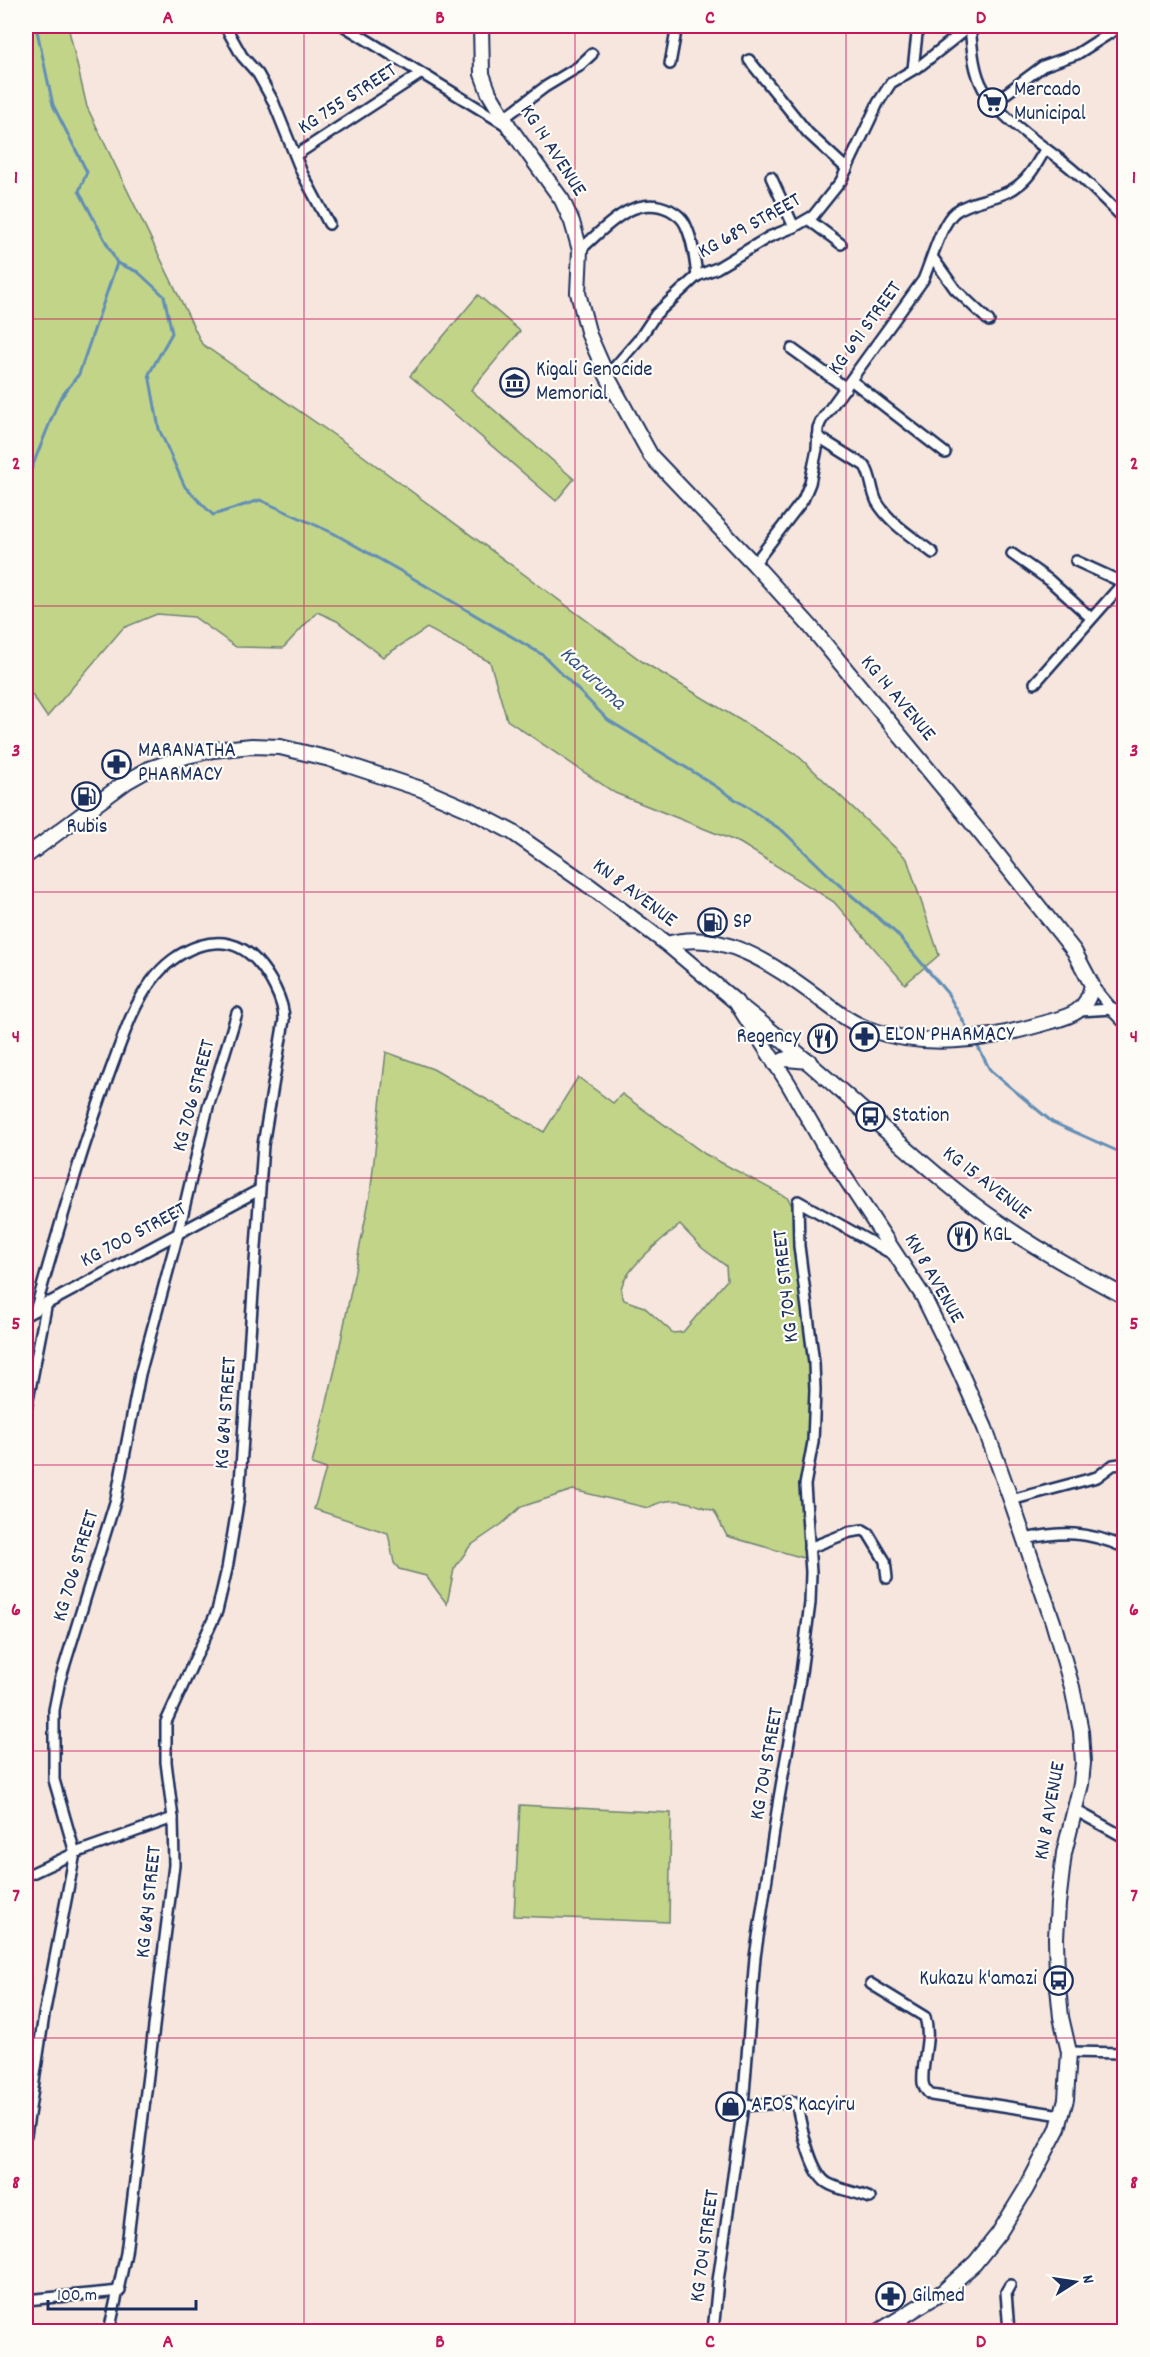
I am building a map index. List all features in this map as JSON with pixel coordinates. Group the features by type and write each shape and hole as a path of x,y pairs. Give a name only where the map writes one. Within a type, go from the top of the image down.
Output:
{"main road":[{"name":"KG 14 AVENUE","path":"481,26 482,74 489,93 507,123 561,200 572,222 580,250 578,293 589,335 607,376 651,456 810,626 1074,951 1092,985"},
{"name":"KN 8 AVENUE","path":"26,855 126,782 149,769 213,750 252,746 280,747 330,759 421,789 470,810 522,839 591,887 667,944 736,1002 788,1083 823,1144 923,1296 985,1428 1053,1622 1072,1687 1081,1731 1083,1763 1075,1810 1064,1853 1058,1904 1056,1938 1061,2017 1069,2052 1065,2099 1058,2128 1026,2189 999,2233 975,2263 944,2291 878,2331"},
{"path":"667,944 695,939 741,950 801,986 860,1026 904,1038 926,1041 957,1041 1026,1028 1063,1018 1079,1011 1086,1004 1092,985"},
{"name":"KG 15 AVENUE","path":"736,1002 789,1044 956,1190 1046,1254 1125,1296"},
{"path":"765,1048 789,1044"},
{"path":"775,1064 786,1059 806,1060"},
{"path":"788,1083 806,1060"}],"street":[{"path":"225,26 242,56 258,74 273,101 311,193 329,224"},
{"path":"344,26 420,74 507,123 545,87 578,67 592,54"},
{"path":"670,64 677,26"},
{"path":"913,69 917,34 915,26"},
{"path":"970,26 975,66 982,87 993,103 1045,150 1068,165 1125,219"},
{"name":"KG 689 STREET","path":"607,376 640,338 656,314 697,276 717,268 769,237 809,220 841,181 878,103 891,83 970,26"},
{"path":"993,103 1043,66 1077,54 1121,26"},
{"path":"749,60 808,133 847,169"},
{"name":"KG 755 STREET","path":"296,155 420,74"},
{"name":"KG 691 STREET","path":"754,564 803,500 810,483 821,421 917,289 933,258 938,239 954,213 1021,184 1045,150"},
{"path":"771,177 794,227"},
{"path":"580,250 613,219 639,206 656,205 679,215 686,225 697,276"},
{"path":"809,220 841,244"},
{"path":"933,258 955,289 989,321"},
{"path":"792,349 849,384 945,453"},
{"path":"817,436 865,466 872,491 888,518 933,552"},
{"path":"1012,554 1049,580 1091,618"},
{"path":"1035,683 1124,582 1076,561"},
{"name":"KG 684 STREET","path":"36,1308 94,1114 128,1025 145,990 168,963 201,944 223,942 248,953 266,974 283,1008 284,1020 263,1144 239,1497 227,1569 217,1611 166,1722 166,1762 173,1818 174,1864 129,2229 120,2291 110,2331"},
{"path":"1092,985 1125,1021"},
{"path":"1079,1011 1112,1009"},
{"name":"KG 706 STREET","path":"26,2135 44,2015 75,1853 54,1780 54,1710 60,1680 117,1499 140,1374 178,1234 208,1107 237,1013"},
{"name":"KG 700 STREET","path":"26,1315 259,1190"},
{"name":"KG 704 STREET","path":"713,2331 743,2106 755,1957 809,1614 809,1548 805,1485 813,1442 815,1390 814,1363 799,1246 798,1201 897,1256"},
{"path":"26,1410 47,1302"},
{"path":"1011,1500 1097,1477 1113,1465 1125,1466"},
{"path":"809,1548 850,1532 863,1530 868,1533 885,1561 887,1578"},
{"path":"1024,1539 1056,1532 1073,1532 1111,1541 1125,1547"},
{"path":"1075,1810 1125,1837"},
{"path":"26,1876 75,1853 173,1818"},
{"path":"871,1984 925,2017 927,2051 923,2083 926,2091 931,2095 1061,2115"},
{"path":"1069,2052 1125,2053"},
{"path":"743,2106 793,2102 797,2106 806,2145 822,2179 829,2185 856,2191 870,2198"},
{"path":"1009,2331 1006,2292 1010,2285"},
{"path":"26,2300 120,2291"}],"green space":[{"path":"26,26 68,26 87,107 202,344 347,444 643,662 795,753 907,859 939,955 905,984 834,902 740,843 615,793 507,720 490,662 427,628 383,657 337,621 317,612 283,648 236,647 194,617 157,614 123,628 47,717 26,686"},
{"path":"478,295 520,331 471,390 574,479 556,501 410,376"},
{"path":"386,1052 433,1069 544,1132 578,1077 613,1103 622,1094 705,1154 788,1198 792,1206 819,1375 817,1418 802,1490 807,1559 727,1536 714,1511 697,1505 673,1500 648,1508 573,1490 521,1507 502,1524 470,1546 454,1569 447,1604 426,1576 399,1569 394,1563 388,1533 314,1509 326,1469 312,1464 336,1365 370,1196","holes":["680,1225 702,1248 726,1266 727,1280 683,1332 673,1333 644,1307 624,1300 621,1291 628,1274 664,1237"]},
{"path":"520,1805 671,1813 669,1922 514,1916"}],"waterway":[{"path":"26,482 59,400 79,374 117,263 79,191 87,172 53,105 36,26"},
{"name":"Karuruma","path":"117,263 138,272 164,296 172,333 149,374 159,429 185,487 213,515 260,500 333,533 543,655 608,720 700,776 783,831 838,884 896,933 948,994 971,1035"},
{"name":"Karuruma","path":"976,1043 990,1070 1052,1122 1124,1154"}],"place":[{"name":"Mercado Municipal","path":"993,103"},
{"name":"Kigali Genocide Memorial","path":"515,383"},
{"name":"MARANATHA PHARMACY","path":"117,764"},
{"name":"Rubis","path":"87,797"},
{"name":"SP","path":"712,923"},
{"name":"ELON PHARMACY","path":"864,1036"},
{"name":"Regency","path":"822,1038"},
{"name":"Station","path":"871,1117"},
{"name":"KGL","path":"962,1236"},
{"name":"Kukazu k'amazi","path":"1058,1980"},
{"name":"AFOS Kacyiru","path":"730,2106"},
{"name":"Gilmed","path":"891,2297"}]}
